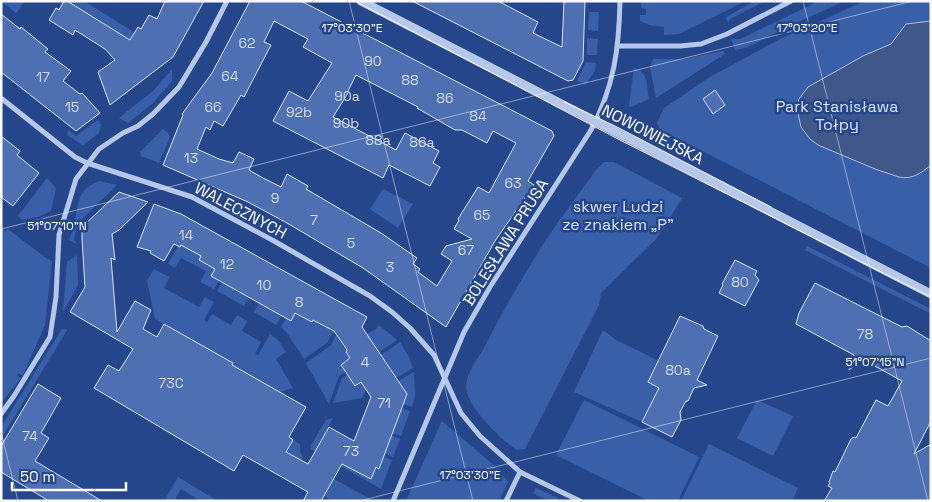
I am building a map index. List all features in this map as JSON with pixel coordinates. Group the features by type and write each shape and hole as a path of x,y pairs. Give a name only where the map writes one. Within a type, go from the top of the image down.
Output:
{"street":[{"path":"1,414 50,337 56,296 59,235 73,186 87,163 99,149 123,133 138,126 153,114 179,87 206,42 227,1"},
{"name":"NOWOWIEJSKA","path":"361,1 931,294"},
{"name":"BOLESŁAWA PRUSA","path":"393,501 464,332 490,287 595,122 603,106 612,82 619,46 620,1"},
{"path":"619,46 680,46 700,44 727,34 791,1"},
{"name":"WALECZNYCH","path":"1,98 53,138 66,151 87,163 192,197 370,296 392,312 422,340 434,355 445,380"},
{"path":"445,380 461,413 476,431 520,472 580,501"},
{"path":"506,501 520,472"}],"green space":[{"path":"1,1 25,1 16,13"},
{"path":"67,1 84,1 132,31 134,34 132,49 116,31"},
{"path":"641,1 746,1 679,34 664,35 664,27 640,21 640,15 646,15 646,9 641,8"},
{"path":"755,1 765,1 730,19 728,23 726,17"},
{"path":"819,1 845,1 748,47 735,50 731,39 740,39"},
{"name":"Park Stanisława Tołpy","path":"865,1 931,1 931,268 665,132 659,128 657,123 664,108 710,77 782,38"},
{"path":"589,12 599,12 598,31 588,30"},
{"path":"587,38 598,39 597,55 587,55"},
{"path":"723,51 725,54 656,98 650,67 653,59 683,59"},
{"path":"586,62 596,63 595,71 586,84 577,81"},
{"path":"634,68 642,72 644,76 649,99 631,107 629,106"},
{"path":"172,69 172,81 152,104 128,123 119,118 154,90"},
{"path":"98,120 101,125 99,133 83,145 67,135 68,130 76,136"},
{"path":"163,129 170,137 159,163 141,156 140,152"},
{"name":"skwer Ludzi ze znakiem „P”","path":"604,162 614,162 682,198 656,239 601,293 599,305 525,449 517,450 503,439 479,414 468,396 466,389 467,378 537,254 558,222"},
{"path":"47,178 56,188 51,211 38,217 22,220 18,216"},
{"path":"99,181 117,185 77,224 74,240 77,244 69,240 80,198 86,189"},
{"path":"383,189 413,204 398,228 370,209"},
{"path":"1,228 6,231 8,229 52,261 45,325 23,375 18,374 17,376 21,378 1,403"},
{"path":"178,246 193,250 215,269 211,276 219,281 214,289 200,282 206,271 181,258 175,268 168,264"},
{"path":"807,246 931,309 931,314 805,250"},
{"path":"77,255 78,285 63,312 67,262"},
{"path":"154,269 169,277 164,288 199,307 205,297 214,302 204,320 207,322 212,314 231,325 237,315 247,321 242,331 261,342 255,354 258,355 270,334 279,341 286,352 276,359 293,388 280,392 155,319 147,280"},
{"path":"222,282 233,288 253,290 244,306 217,291"},
{"path":"259,303 282,315 276,325 254,312"},
{"path":"295,313 334,331 327,343 304,359 281,327 286,318 291,321"},
{"path":"379,325 397,340 379,352 367,334"},
{"path":"62,329 67,330 1,439 1,427"},
{"path":"603,330 616,340 658,362 648,382 662,389 642,422 574,392"},
{"path":"336,335 350,358 341,365 345,372 339,376 329,404 306,363 331,345"},
{"path":"400,342 413,368 396,378 381,355"},
{"path":"414,372 415,396 412,407 400,403 398,381"},
{"path":"347,375 355,386 365,379 366,391 362,398 333,403 342,378"},
{"path":"584,400 699,457 678,501 649,501 556,455"},
{"path":"757,400 793,416 773,456 737,438"},
{"path":"398,407 410,411 401,436 389,432 394,426"},
{"path":"333,418 316,449 371,479 376,467 379,468 380,456 392,460 381,489 311,449 311,445 326,420"},
{"path":"442,421 498,469 508,482 499,501 406,501"},
{"path":"388,434 400,439 393,457 382,452"},
{"path":"293,440 300,444 300,451 303,457 301,460 287,452"},
{"path":"709,444 798,488 792,501 681,501"},
{"path":"178,477 216,501 201,501 181,489 174,501 164,501"},
{"path":"334,479 374,501 332,501 324,496"},
{"path":"536,488 558,498 557,501 549,501 533,493"}],"shaded area":[{"path":"931,21 931,165 912,177 899,177 818,145 810,139 801,127 797,109 799,99 808,87 863,56 891,44 906,24"}],"building":[{"path":"64,1 67,1 130,40 138,27 141,29 149,15 157,19 165,1 204,1 173,57 110,105 98,72 115,60 105,49 75,30 73,35 49,20 56,8 59,10"},
{"path":"250,1 301,1 552,131 554,136 528,181 534,185 495,241 446,327 363,268 287,223 248,202 163,165 182,114 212,73","holes":["274,21 308,39 303,47 332,63 308,101 289,91 273,121 383,178 389,165 430,186 440,167 433,163 439,151 405,133 396,150 333,117 348,93 356,75 418,107 455,130 462,130 487,143 493,131 516,143 489,193 478,187 458,219 454,229 472,239 446,246 441,254 452,261 437,286 418,272 420,269 413,264 417,258 381,233 306,189 308,186 287,174 281,187 249,170 254,159 239,152 233,163 197,149 206,127 210,130 214,121 223,126 241,95 244,97 271,45 264,42"]},
{"path":"412,1 498,1 538,22 533,33 562,47 564,1 585,1 583,61 573,80 568,81"},
{"path":"1,14 20,29 21,27 48,49 45,52 71,71 63,81 80,94 82,93 100,113 76,131 1,72"},
{"path":"715,90 725,105 713,114 703,99"},
{"path":"1,136 20,151 17,155 39,173 13,206 1,197"},
{"path":"119,192 148,202 119,230 112,234 115,260 111,258 117,332 135,301 151,310 143,329 157,337 164,324 306,407 289,437 293,440 286,452 308,464 329,427 354,441 371,397 361,382 355,386 341,365 350,358 346,352 347,350 334,331 295,313 291,321 211,276 215,269 199,260 201,256 181,245 180,247 174,244 164,261 150,253 151,251 137,247 154,204 181,214 367,317 362,327 407,394 379,469 376,467 371,479 342,464 321,501 303,501 308,492 243,455 234,471 94,388 108,365 119,371 133,349 70,312 85,287 82,227"},
{"path":"735,260 757,271 755,275 759,280 745,306 719,293"},
{"path":"815,283 902,327 907,326 931,341 931,421 914,454 931,444 931,501 824,501 832,488 828,486 833,471 835,472 851,439 856,438 876,400 888,406 902,381 862,359 849,370 854,355 796,324 799,313"},
{"path":"680,316 703,326 704,329 718,336 697,380 707,385 694,388 680,412 681,420 672,437 642,422 659,388 648,382"},
{"path":"38,384 61,398 41,433 49,438 35,461 102,501 49,501 1,472 1,446"}],"tram line":[{"path":"355,1 620,140 931,297"},
{"path":"564,102 615,126 771,207"}]}
